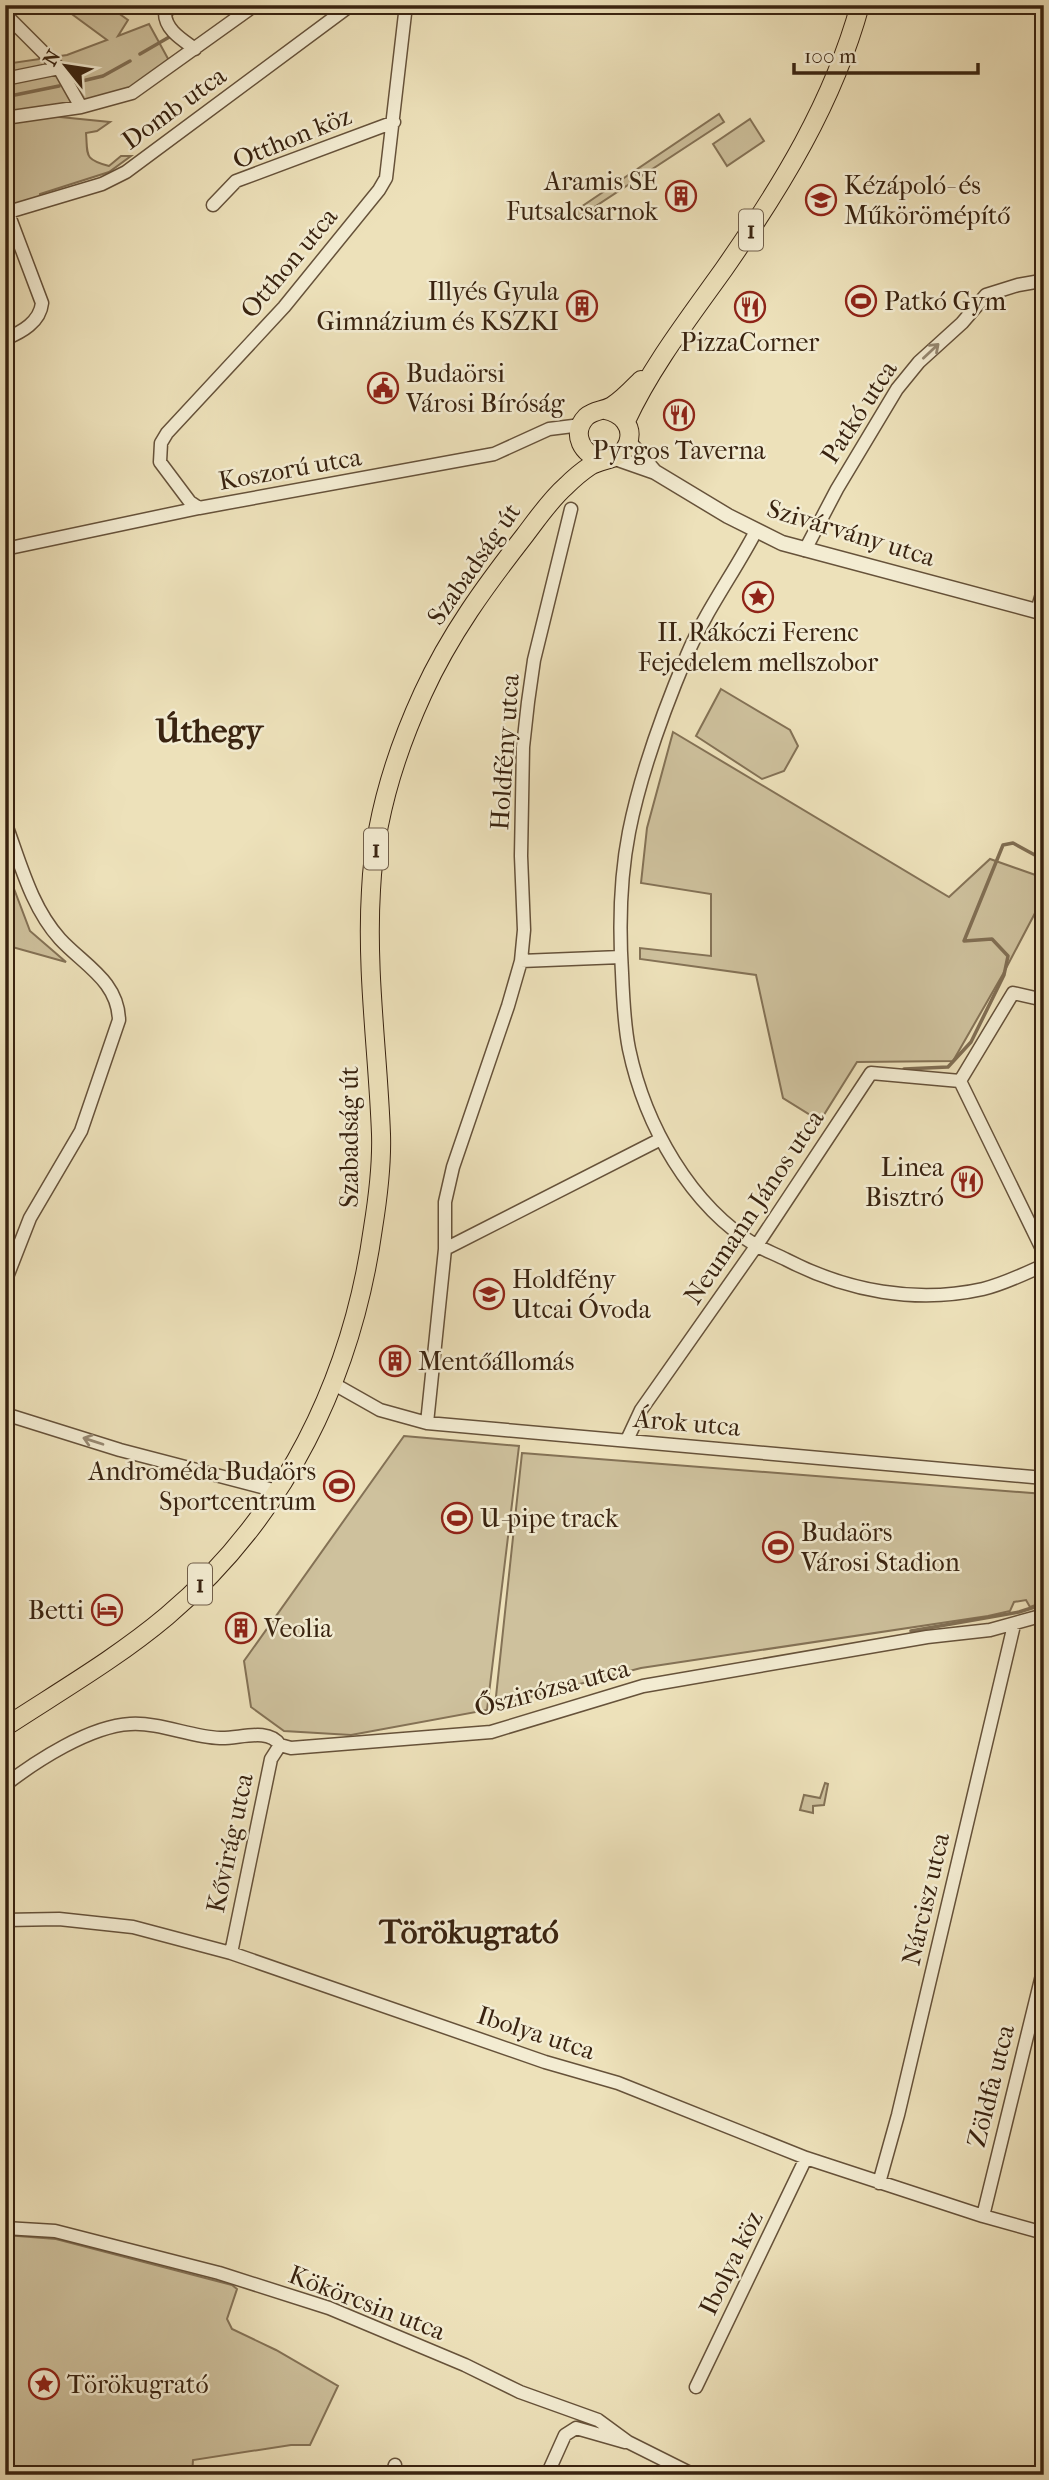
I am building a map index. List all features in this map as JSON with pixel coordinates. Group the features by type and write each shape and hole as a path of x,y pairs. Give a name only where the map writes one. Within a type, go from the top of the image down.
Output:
{"main road":[{"name":"1","path":"626,421 657,365 789,171 830,87 860,5"},
{"name":"1","path":"581,425 590,414 605,410 624,397 657,365"},
{"path":"605,410 613,411 626,421 629,442"},
{"name":"Szabadság út","path":"559,492 581,444 581,425"},
{"name":"Szabadság út","path":"5,1727 85,1677 169,1615 188,1597 245,1535 277,1491 311,1434 334,1384 361,1301 378,1195 381,1139 371,976 371,889 373,862 389,786 423,694 481,590 559,492 580,474 623,452 629,442"},
{"path":"581,444 586,452 608,459"}],"street":[{"path":"174,5 165,13 165,20 174,33 195,49"},
{"path":"5,118 80,107 132,93 255,5"},
{"name":"Domb utca","path":"6,213 102,184 126,172 351,5"},
{"name":"Otthon utca","path":"199,508 190,502 159,462 160,443 284,307 379,190 388,167 406,5"},
{"path":"5,14 59,68 80,107"},
{"path":"5,79 59,68"},
{"name":"Otthon köz","path":"213,205 236,181 394,122"},
{"path":"5,339 36,320 42,303 6,213"},
{"name":"Patkó utca","path":"805,550 837,489 897,389 919,362 962,323 986,295 1018,285 1035,282 1044,284"},
{"name":"Koszorú utca","path":"5,549 199,508 494,454 549,429 581,425"},
{"name":"Szivárvány utca","path":"629,442 655,472"},
{"name":"Szivárvány utca","path":"608,459 655,472 756,531 782,543 1040,612"},
{"name":"Holdfény utca","path":"427,1423 445,1249 445,1202 453,1167 521,961 524,930 523,747 534,660 571,509"},
{"path":"756,531 688,652 644,772 629,833 621,901 621,957 624,1012 629,1049 637,1079 662,1139 700,1195 734,1229 757,1245 798,1266 848,1286 928,1295 981,1290 1044,1265"},
{"path":"1040,612 1044,587"},
{"path":"5,821 36,905 61,941 104,979 116,1000 119,1020 81,1131 30,1218 5,1282"},
{"path":"521,961 621,957"},
{"path":"1044,1000 1013,993 960,1082 1044,1253"},
{"name":"Neumann János utca","path":"627,1440 641,1410 757,1245 871,1073 960,1082"},
{"path":"445,1249 662,1139"},
{"name":"Árok utca","path":"334,1384 380,1410 427,1423 1044,1478"},
{"path":"5,1414 120,1450 277,1491"},
{"name":"Őszirózsa utca","path":"5,1785 57,1749 106,1728 130,1724 212,1738 265,1735 275,1739 280,1745 302,1748 491,1732 653,1685 928,1637 990,1630 1044,1615"},
{"name":"Nárcisz utca","path":"879,2183 898,2115 1014,1625"},
{"name":"Kővirág utca","path":"231,1953 271,1759 280,1745"},
{"name":"Ibolya utca","path":"5,1920 59,1919 133,1927 231,1953 545,2062 618,2083 806,2158 983,2216 1044,2233"},
{"name":"Zöldfa utca","path":"983,2216 1044,1967"},
{"name":"Ibolya köz","path":"696,2388 806,2158"},
{"name":"Kökörcsin utca","path":"5,2228 55,2231 219,2273 329,2308 465,2365 520,2392 598,2420 628,2442 694,2475"},
{"path":"547,2475 565,2435 576,2428 628,2442"}],"shaded area":[{"path":"73,5 107,5 128,20 118,36 149,24 172,66 151,82 40,115 110,122 97,131 86,133 88,155 109,166 121,156 131,156 109,172 40,194 39,203 5,213 5,64 67,55 107,40 69,12"},
{"path":"719,114 724,122 579,217 575,211"},
{"path":"750,119 764,141 727,166 713,144"},
{"path":"721,689 790,730 798,746 784,771 762,779 696,736"},
{"path":"673,732 949,897 990,859 1044,878 1044,896 953,1061 857,1062 820,1121 783,1098 756,975 640,959 640,948 711,956 711,894 641,883 647,828"},
{"path":"5,865 30,931 66,962 5,945"},
{"path":"404,1436 519,1446 487,1710 351,1735 284,1731 251,1707 244,1661"},
{"name":"Budaörs Városi Stadion","path":"522,1453 1044,1494 1044,1602 1030,1607 1026,1600 1014,1602 1010,1611 988,1616 641,1668 495,1706"},
{"path":"825,1783 828,1784 824,1805 813,1806 813,1813 800,1810 804,1795 820,1798"},
{"path":"5,2235 56,2239 232,2285 237,2289 227,2319 232,2329 276,2350 338,2386 310,2445 291,2445 193,2460 192,2475 5,2475"}],"waterway":[{"path":"140,54 171,36"},
{"path":"78,82 103,76 130,61"},
{"path":"5,97 59,86"},
{"path":"904,1069 948,1067 971,1042 1004,975 1008,956 992,939 964,941 1003,845 1013,843 1044,860"},
{"path":"911,1631 1019,1612 1044,1604"}],"place":[{"name":"Aramis SE Futsalcsarnok","path":"681,196"},
{"name":"Kézápoló- és Műkörömépítő","path":"821,200"},
{"name":"Patkó Gym","path":"861,301"},
{"name":"Illyés Gyula Gimnázium és KSZKI","path":"582,306"},
{"name":"PizzaCorner","path":"750,307"},
{"name":"Budaörsi Városi Bíróság","path":"383,388"},
{"name":"Pyrgos Taverna","path":"679,415"},
{"name":"II. Rákóczi Ferenc Fejedelem mellszobor","path":"758,597"},
{"name":"Linea Bisztró","path":"967,1182"},
{"name":"Holdfény Utcai Óvoda","path":"489,1294"},
{"name":"Mentőállomás","path":"395,1361"},
{"name":"Androméda Budaörs Sportcentrum","path":"339,1486"},
{"name":"U-pipe track","path":"457,1518"},
{"name":"Budaörs Városi Stadion","path":"778,1547"},
{"name":"Betti","path":"107,1610"},
{"name":"Veolia","path":"241,1628"},
{"name":"Törökugrató","path":"44,2384"}],"district":[{"name":"Úthegy","path":"209,731"},
{"name":"Törökugrató","path":"469,1932"}]}
